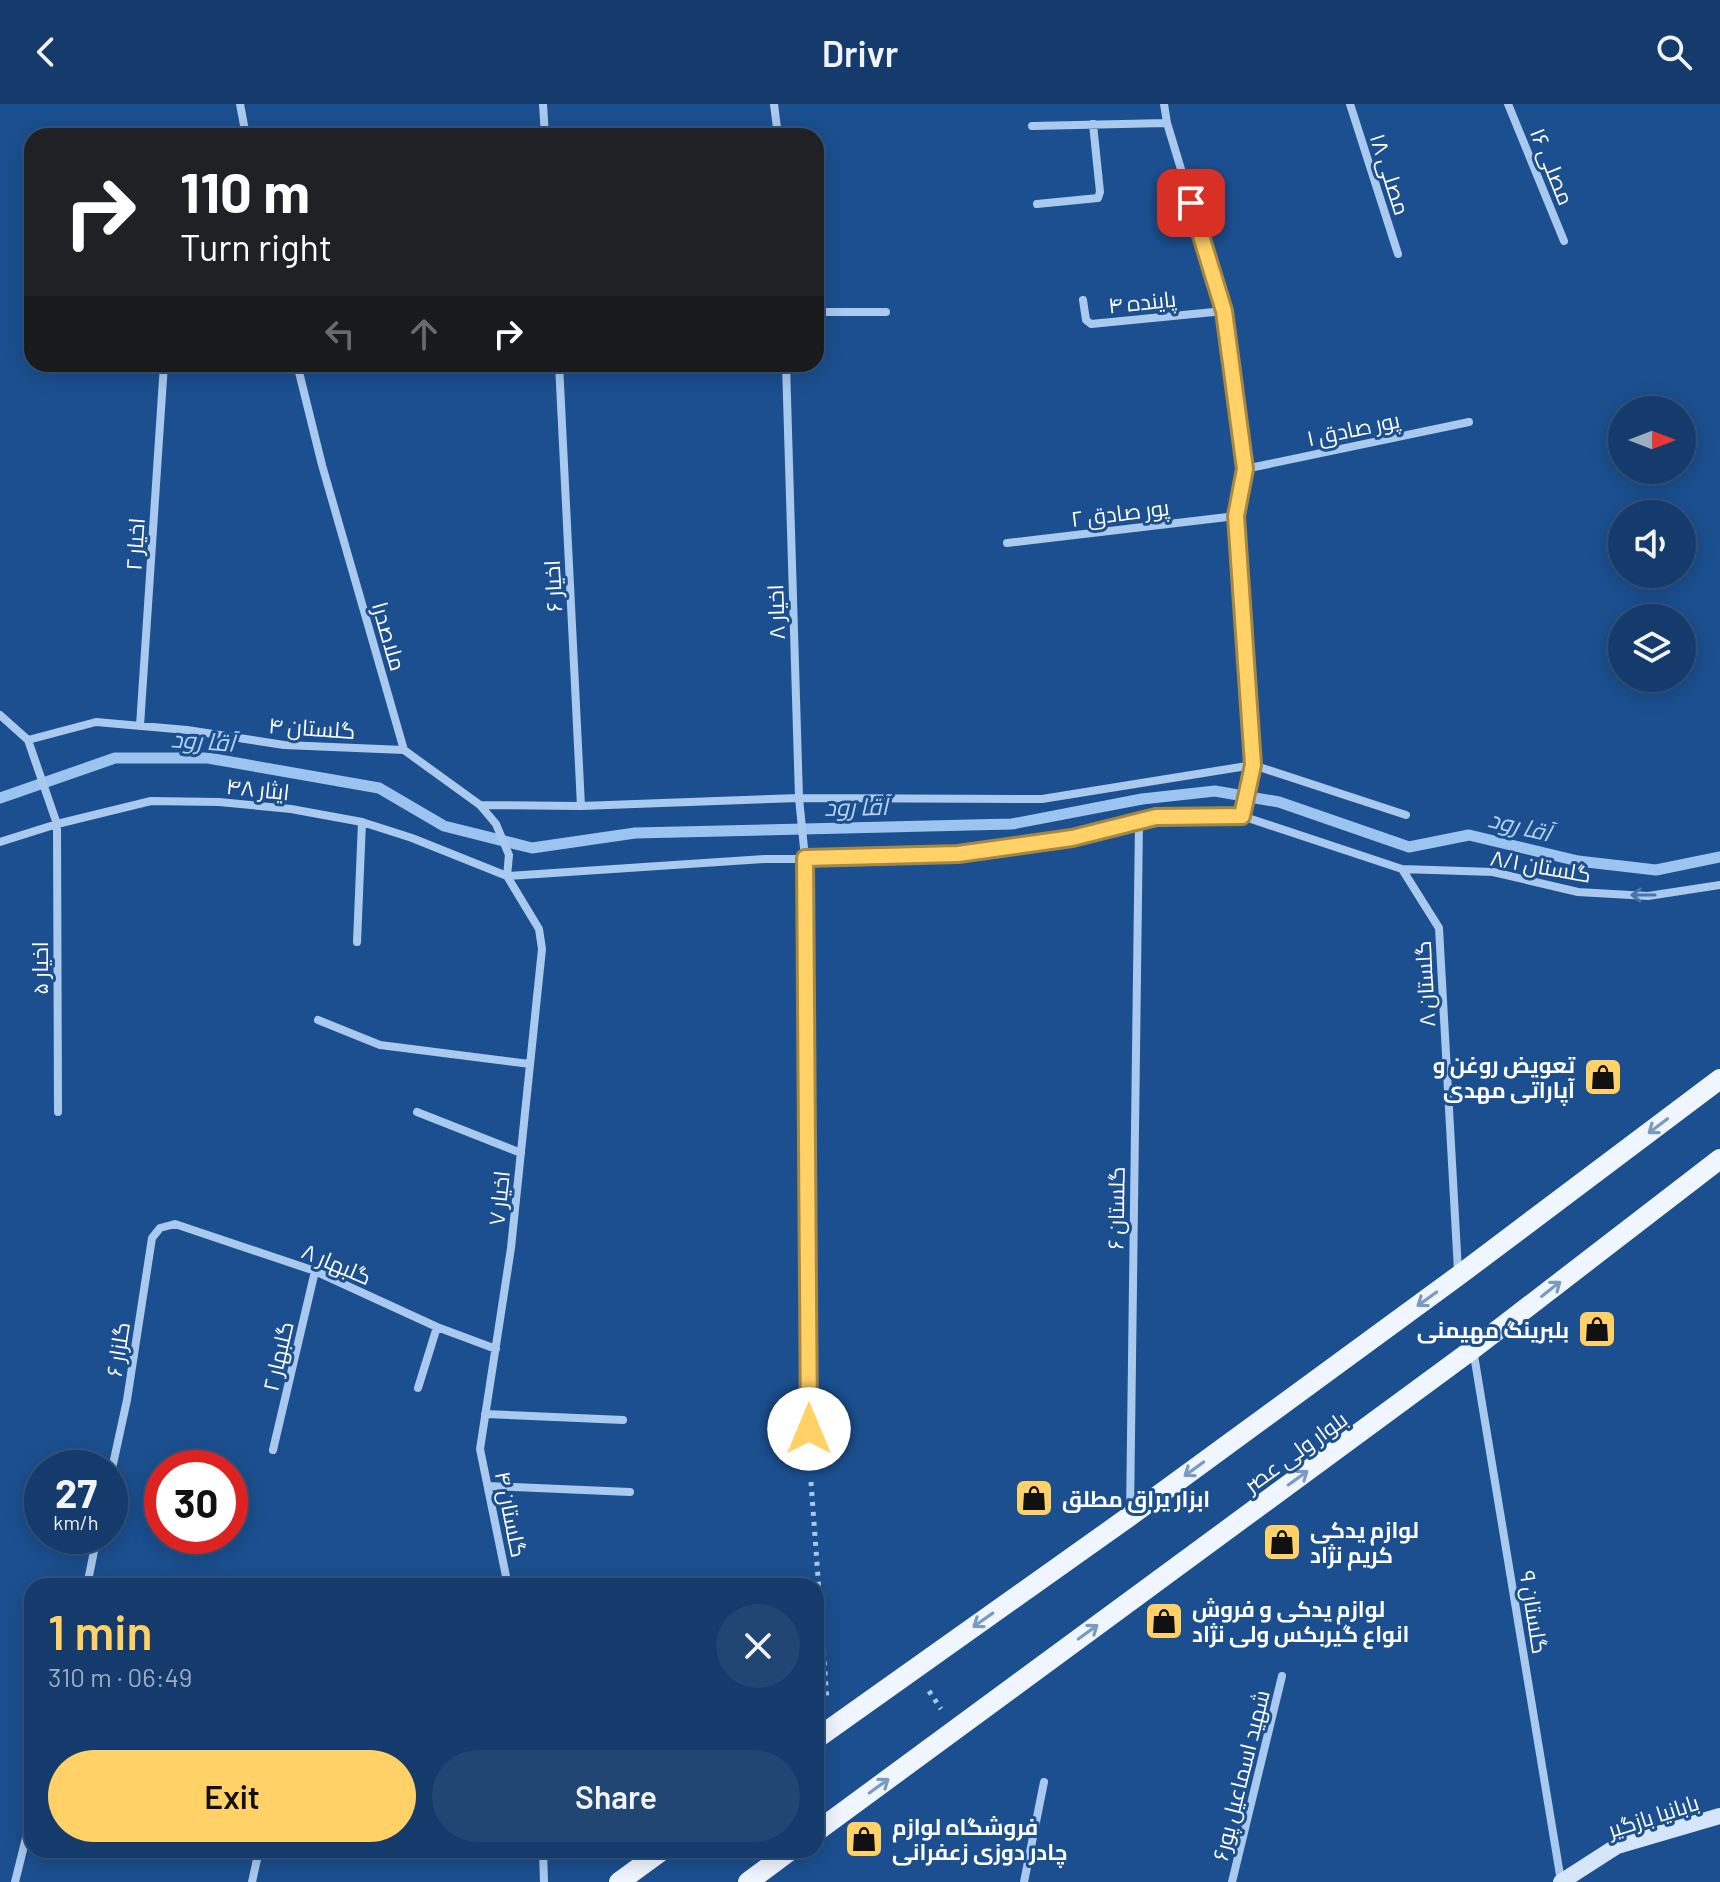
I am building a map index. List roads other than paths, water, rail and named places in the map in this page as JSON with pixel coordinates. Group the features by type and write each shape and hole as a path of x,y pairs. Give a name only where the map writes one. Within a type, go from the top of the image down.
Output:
{"main road":[{"name":"بلوار ولی عصر","path":"824,1733 1130,1516 1720,1079"},
{"name":"بلوار ولی عصر","path":"824,1826 1473,1349 1720,1159"},
{"path":"619,1882 652,1858"},
{"path":"748,1882 780,1858"}],"street":[{"path":"240,104 244,128"},
{"path":"543,104 544,128"},
{"path":"774,104 777,128"},
{"path":"1164,104 1167,123 1224,311 1245,469 1236,516 1253,765 1242,816"},
{"name":"مصلی ۱۸","path":"1350,104 1398,254"},
{"name":"مصلی ۱۶","path":"1508,104 1564,241"},
{"path":"1032,126 1167,123"},
{"path":"1037,204 1098,198 1093,124"},
{"name":"پاینده ۴","path":"1083,300 1086,320 1091,324 1224,311"},
{"path":"824,312 886,312"},
{"name":"اخیار ۲","path":"140,726 163,372"},
{"name":"ملاصدرا","path":"299,372 322,465 404,750"},
{"name":"اخیار ۶","path":"559,372 581,806"},
{"name":"اخیار ۸","path":"786,372 799,798 805,858 809,1461"},
{"name":"پور صادق ۱","path":"1245,469 1469,422"},
{"name":"پور صادق ۲","path":"1007,543 1236,516"},
{"path":"0,715 28,740"},
{"name":"گلستان ۴","path":"28,740 96,722 187,730 284,745 404,750"},
{"name":"اخیار ۵","path":"28,740 57,824 58,1112"},
{"path":"404,750 480,805 496,824 509,855 507,876 805,858 958,854 1072,838 1156,817 1242,816 1402,869"},
{"path":"480,805 581,806 799,798 1042,799 1253,765 1406,815"},
{"name":"ایثار ۴۸","path":"0,842 57,824 151,801 219,802 291,809 362,822 412,838 507,876"},
{"name":"گلستان ۶","path":"1130,1516 1139,821"},
{"path":"357,942 362,822"},
{"name":"گلستان ۸/۱","path":"1402,869 1493,872 1578,892 1648,896 1720,885"},
{"name":"گلستان ۸","path":"1402,869 1439,928 1458,1276"},
{"name":"اخیار ۷","path":"480,1449 511,1248 542,949 539,929 507,876"},
{"path":"318,1020 380,1045 530,1064"},
{"path":"417,1112 521,1153"},
{"name":"گلبهار ۸","path":"160,1228 175,1224 315,1271 437,1327 496,1349"},
{"name":"گلزار ۶","path":"116,1450 152,1238 160,1228"},
{"name":"گلبهار ۲","path":"273,1450 315,1271"},
{"path":"418,1388 437,1327"},
{"name":"گلستان ۹","path":"1473,1349 1561,1882"},
{"path":"485,1414 623,1420"},
{"name":"گلستان ۴","path":"480,1449 506,1578"},
{"path":"488,1486 630,1492"},
{"path":"89,1578 93,1554"},
{"name":"شهید اسماعیل پور۶","path":"1232,1882 1282,1676"},
{"path":"1024,1882 1044,1782"},
{"name":"بابانیا بازگیر","path":"1561,1882 1617,1846 1720,1816"},
{"path":"15,1882 24,1846"},
{"path":"252,1882 257,1858"},
{"path":"543,1858 544,1882"}],"waterway":[{"name":"آقا رود","path":"0,798 115,758 208,758 379,788 444,826 532,848 635,833 1012,824 1142,799 1215,791 1279,802 1409,847 1469,835 1578,861 1656,870 1720,857"}],"place":[{"name":"تعویض روغن و آپاراتی مهدی","path":"1603,1077"},
{"name":"بلبرینگ مهیمنی","path":"1597,1329"},
{"name":"ابزار یراق مطلق","path":"1034,1498"},
{"name":"لوازم یدکی کریم نژاد","path":"1282,1542"},
{"name":"لوازم یدکی و فروش انواع گیربکس ولی نژاد","path":"1164,1621"},
{"name":"فروشگاه لوازم چادر دوزی زعفرانی","path":"864,1839"}]}
